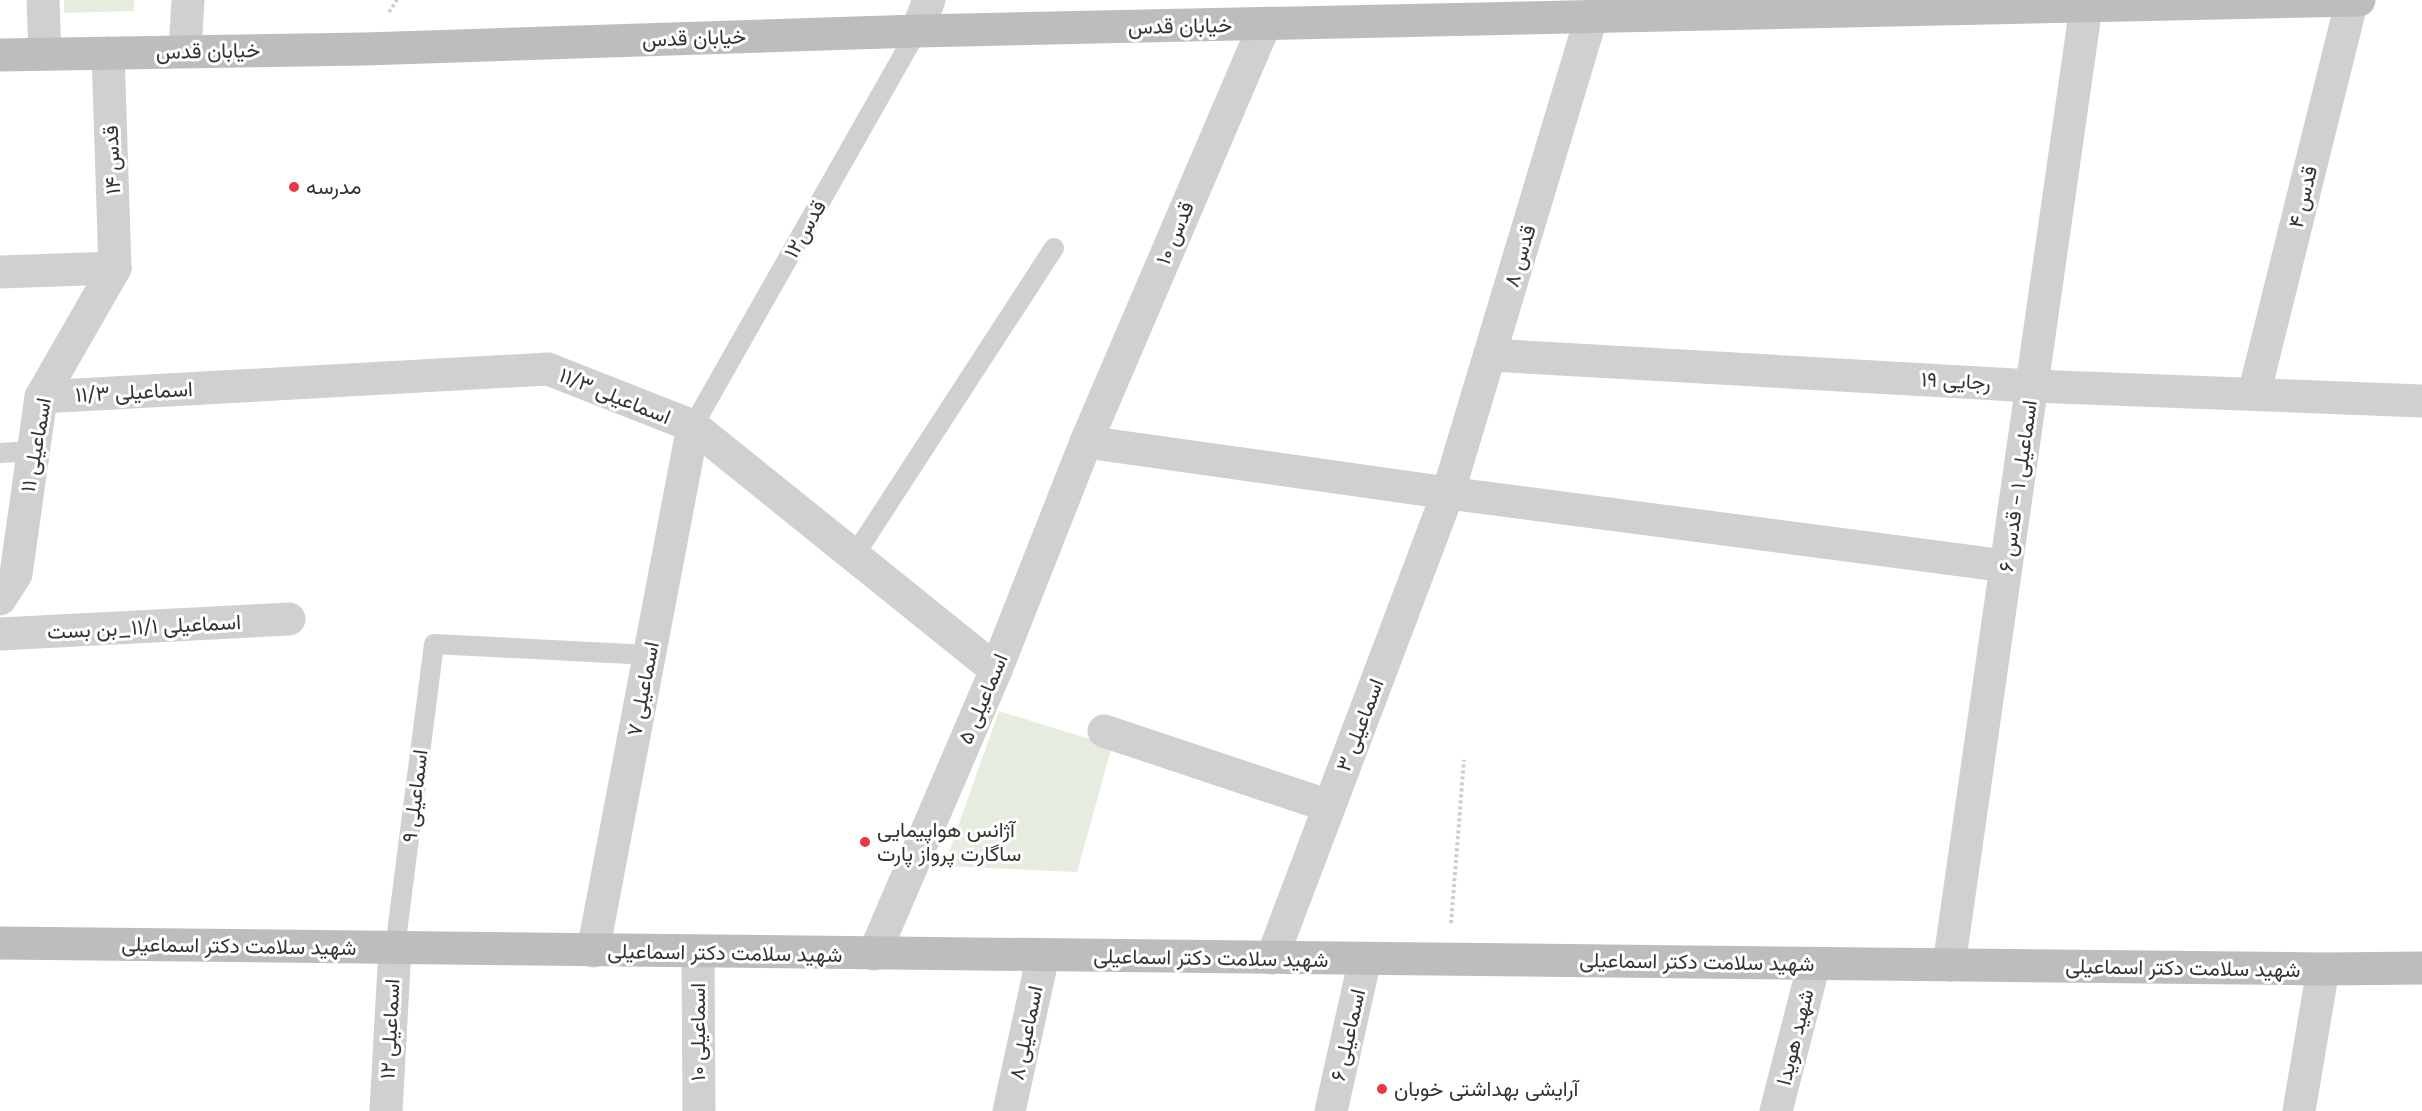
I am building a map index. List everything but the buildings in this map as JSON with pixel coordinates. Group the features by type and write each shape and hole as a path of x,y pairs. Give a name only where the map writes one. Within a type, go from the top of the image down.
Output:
{"main road":[{"name":"خیابان قدس","path":"0,55 185,50 365,49 918,31 1265,24 1502,10 1591,18 1858,6 2086,7 2359,0"},
{"name":"شهید سلامت دکتر اسماعیلی","path":"0,943 1814,964 2422,968"}],"street":[{"path":"43,0 45,53"},
{"path":"185,50 188,0"},
{"path":"918,31 929,0"},
{"name":"قدس ۴","path":"2254,394 2352,0"},
{"name":"اسماعیلی ۱ - قدس ۶","path":"1949,965 2086,7"},
{"name":"قدس ۸","path":"1448,493 1591,18"},
{"name":"قدس ۱۰","path":"1086,442 1265,24"},
{"name":"قدس ۱۴","path":"108,53 115,268"},
{"path":"0,272 115,268"},
{"name":"اسماعیلی ۱۱","path":"5,582 33,451 40,397 115,268"},
{"name":"رجایی ۱۹","path":"1490,356 2032,386 2422,401"},
{"name":"اسماعیلی ۱۱/۳","path":"40,397 548,369 693,426 996,670"},
{"name":"اسماعیلی ۷","path":"593,951 693,426"},
{"path":"1086,442 1448,493 2006,566"},
{"name":"اسماعیلی ۵","path":"874,954 996,670 1086,442"},
{"name":"اسماعیلی ۳","path":"1272,958 1448,493"},
{"name":"اسماعیلی ۱۱/۱_بن بست","path":"0,634 289,619"},
{"path":"1104,732 1329,806"},
{"name":"اسماعیلی ۱۲","path":"382,1110 395,948"},
{"name":"اسماعیلی ۱۰","path":"698,952 699,1111"},
{"name":"اسماعیلی ۸","path":"1009,1111 1043,956"},
{"name":"اسماعیلی ۶","path":"1331,1111 1365,959"},
{"name":"شهید هویدا","path":"1776,1111 1814,964"},
{"path":"2299,1111 2323,969"}],"lane":[{"name":"قدس۱۲","path":"693,426 918,31"},
{"path":"854,556 1054,248"},
{"path":"0,453 33,451"},
{"name":"اسماعیلی ۹","path":"395,948 434,644 650,655"}],"path":[{"path":"1448,960 1464,760"}],"shaded area":[{"path":"64,0 134,0 134,11 64,13"},
{"path":"999,711 1112,746 1077,872 944,866"}],"place":[{"name":"مدرسه","path":"294,187"},
{"name":"آژانس هواپیمایی ساگارت پرواز پارت","path":"865,842"},
{"name":"آرایشی بهداشتی خوبان","path":"1382,1089"}]}
